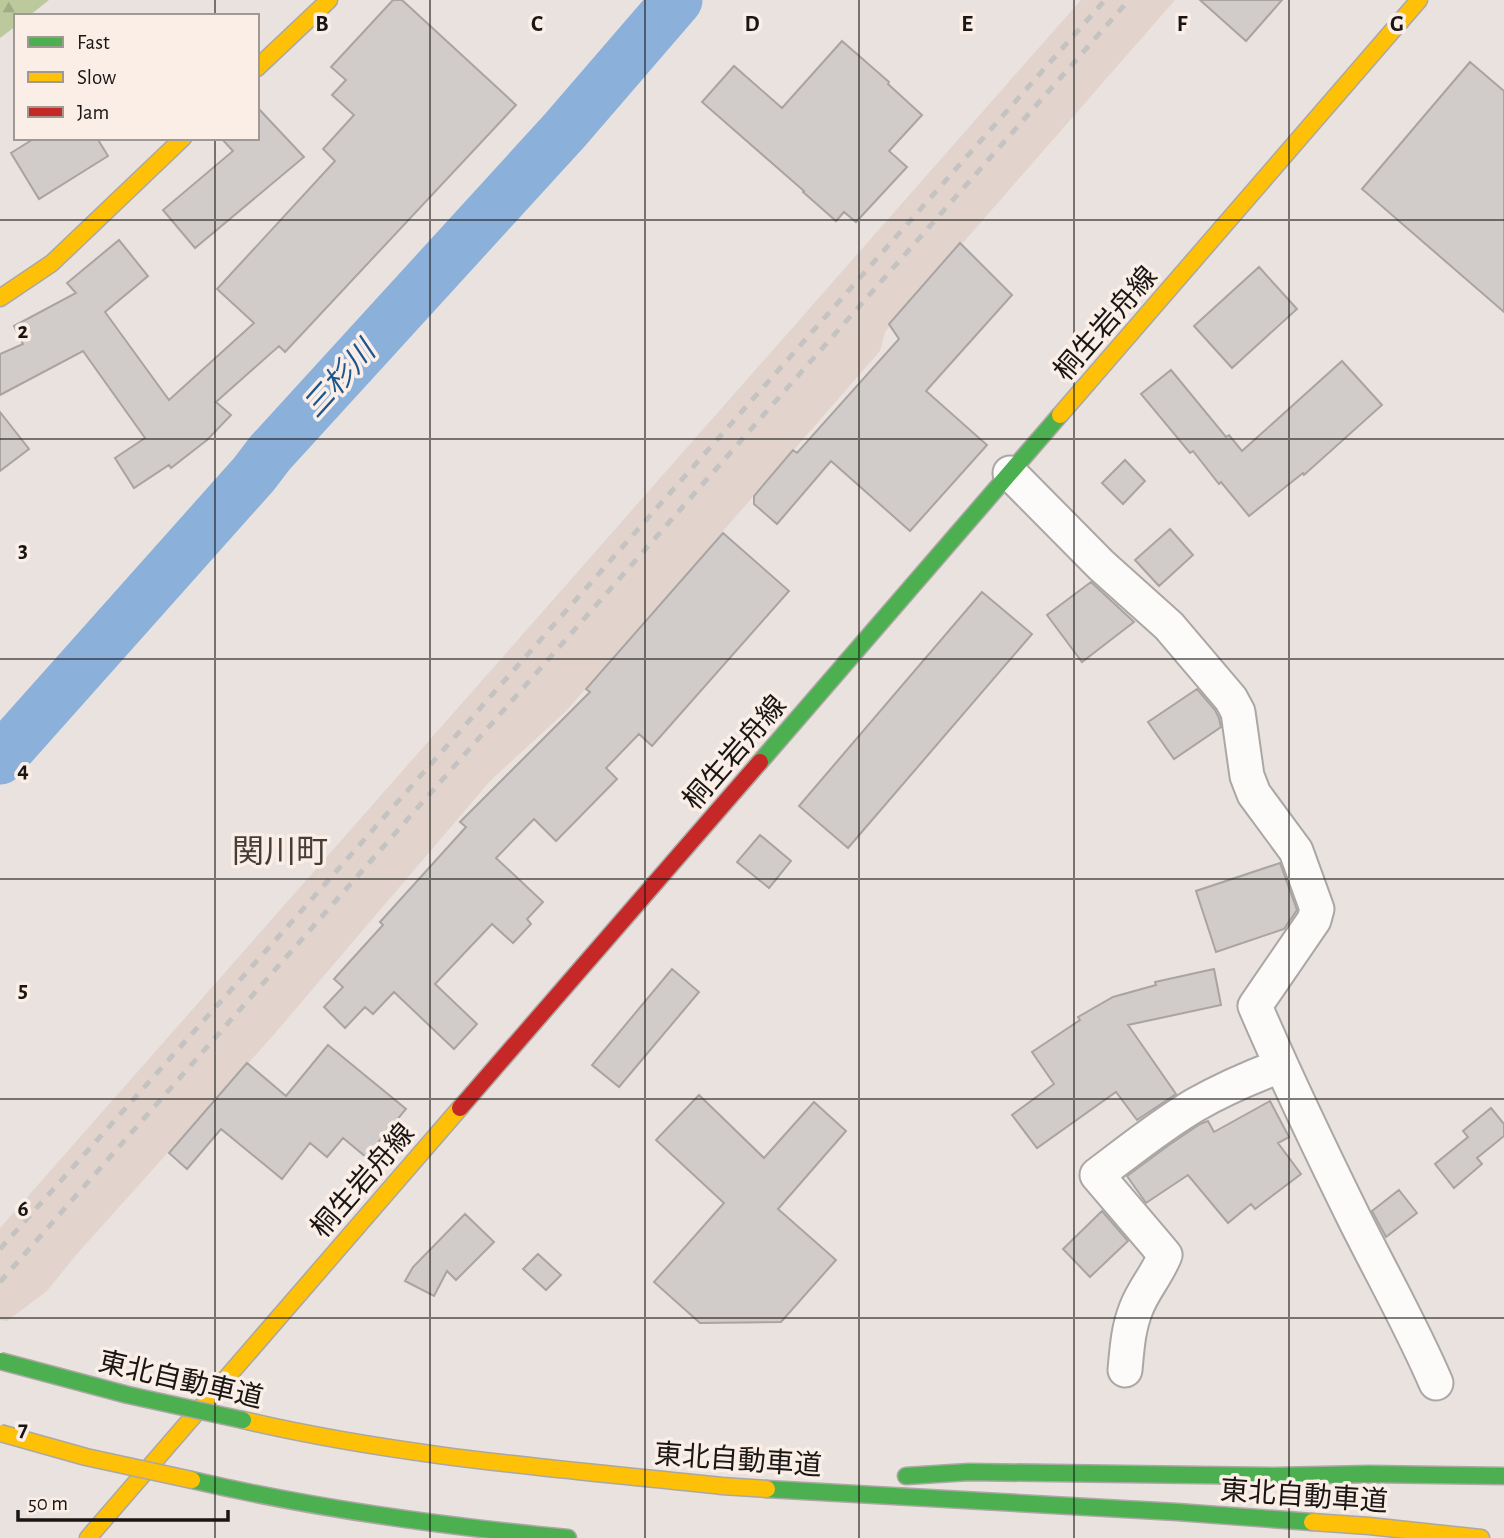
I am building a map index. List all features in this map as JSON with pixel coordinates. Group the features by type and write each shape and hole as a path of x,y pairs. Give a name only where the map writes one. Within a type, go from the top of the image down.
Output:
{"main road":[{"name":"桐生岩舟線","path":"88,1538 1419,0"},
{"path":"259,66 321,5"},
{"path":"0,298 52,263 181,140"},
{"name":"東北自動車道","path":"0,1362 128,1395 290,1431 405,1451 722,1486 1177,1511 1481,1538"},
{"path":"0,1433 86,1457 257,1496 405,1521 568,1538"},
{"path":"887,1477 969,1472 1504,1476"},
{"path":"722,1486 859,1478"}],"street":[{"path":"1010,473 1101,565 1169,626 1231,699 1238,712 1247,776 1254,794 1296,851 1317,909 1314,920 1255,1006 1280,1066 1354,1219 1424,1354 1436,1384"},
{"path":"1125,1370 1129,1329 1137,1307 1160,1269 1165,1255 1097,1175 1194,1105 1245,1079 1280,1066"}],"shaded area":[{"path":"1081,0 1175,0 885,332 880,351 566,711 490,781 270,1039 76,1255 47,1291 7,1321 0,1320 0,1228"}],"green space":[{"path":"0,0 49,0 32,14 14,14 14,28 0,38"}],"building":[{"path":"393,0 402,0 516,105 285,352 279,346 216,402 231,415 207,440 171,468 169,465 134,488 115,458 145,438 83,351 0,395 0,354 23,344 14,326 76,293 67,283 119,240 148,276 105,312 169,400 254,323 217,289 335,161 323,149 354,115 332,95 346,80 331,67"},
{"path":"1200,0 1282,0 1246,41"},
{"path":"842,41 922,115 889,151 907,167 856,222 844,212 836,221 702,102 734,66 782,108"},
{"path":"1470,62 1504,91 1504,312 1362,189"},
{"path":"259,109 304,157 195,248 163,210 233,151 223,140 259,140"},
{"path":"32,140 98,140 108,156 39,199 11,153"},
{"path":"960,243 1012,295 926,391 987,445 910,531 831,461 777,524 754,504 754,496 793,450 797,453 899,339 889,324"},
{"path":"1259,267 1297,309 1232,368 1194,326"},
{"path":"1342,361 1382,405 1304,475 1303,473 1249,516 1193,451 1190,453 1141,394 1171,370 1226,437 1229,435 1242,451"},
{"path":"0,412 29,449 0,471"},
{"path":"1125,460 1145,481 1123,504 1102,483"},
{"path":"1170,529 1193,555 1159,586 1135,560"},
{"path":"723,533 789,591 652,746 639,734 606,768 617,779 556,841 534,819 496,858 543,902 527,919 531,924 513,943 492,924 435,984 477,1024 454,1049 394,992 373,1014 365,1007 345,1028 324,1007 343,987 334,979 383,925 380,922 466,827 460,822 590,692 586,689"},
{"path":"1091,582 1134,622 1082,662 1047,615"},
{"path":"982,592 1032,634 848,848 799,806"},
{"path":"1197,689 1215,710 1221,727 1174,759 1148,722"},
{"path":"760,835 791,861 769,888 737,862"},
{"path":"1280,863 1297,910 1284,929 1216,952 1196,891"},
{"path":"672,969 699,992 619,1087 592,1065"},
{"path":"1214,969 1221,1005 1128,1025 1176,1094 1137,1120 1116,1092 1037,1148 1012,1115 1054,1084 1032,1052 1080,1020 1078,1017 1113,997 1156,985 1155,982"},
{"path":"328,1045 406,1109 366,1157 343,1138 327,1157 310,1143 282,1179 221,1129 187,1169 169,1153 247,1063 286,1096"},
{"path":"699,1095 764,1158 814,1102 846,1131 778,1209 836,1260 781,1322 700,1323 654,1282 724,1203 656,1140"},
{"path":"1270,1101 1289,1137 1278,1143 1301,1174 1255,1209 1251,1204 1228,1223 1188,1175 1146,1203 1127,1176 1200,1124 1208,1121 1214,1132"},
{"path":"1491,1108 1504,1124 1504,1136 1477,1158 1482,1164 1454,1188 1435,1164 1468,1137 1463,1131"},
{"path":"1399,1190 1417,1213 1386,1237 1372,1211"},
{"path":"1102,1211 1128,1241 1090,1277 1063,1249"},
{"path":"465,1214 494,1242 456,1280 447,1271 434,1296 405,1281 413,1267"},
{"path":"538,1254 561,1275 546,1290 523,1269"}],"waterway":[{"name":"三杉川","path":"0,759 270,453 565,130 677,0"}],"railway":[{"path":"0,1249 1105,0"},
{"path":"0,1282 1129,0"}],"traffic: fast":[{"path":"760,762 1060,415"},
{"path":"0,1361 128,1395 243,1420"},
{"path":"906,1476 969,1472 1504,1476"},
{"path":"192,1480 285,1500 379,1515 568,1538"},
{"path":"767,1489 1312,1522"}],"traffic: slow":[{"path":"259,66 329,0"},
{"path":"1060,415 1419,0"},
{"path":"0,298 52,263 181,140"},
{"path":"88,1538 460,1108"},
{"path":"243,1420 421,1453 767,1489"},
{"path":"0,1433 86,1457 192,1480"},
{"path":"1312,1522 1481,1538"}],"traffic: jam":[{"path":"460,1108 760,762"}],"district":[{"name":"関川町","path":"280,851"}]}
